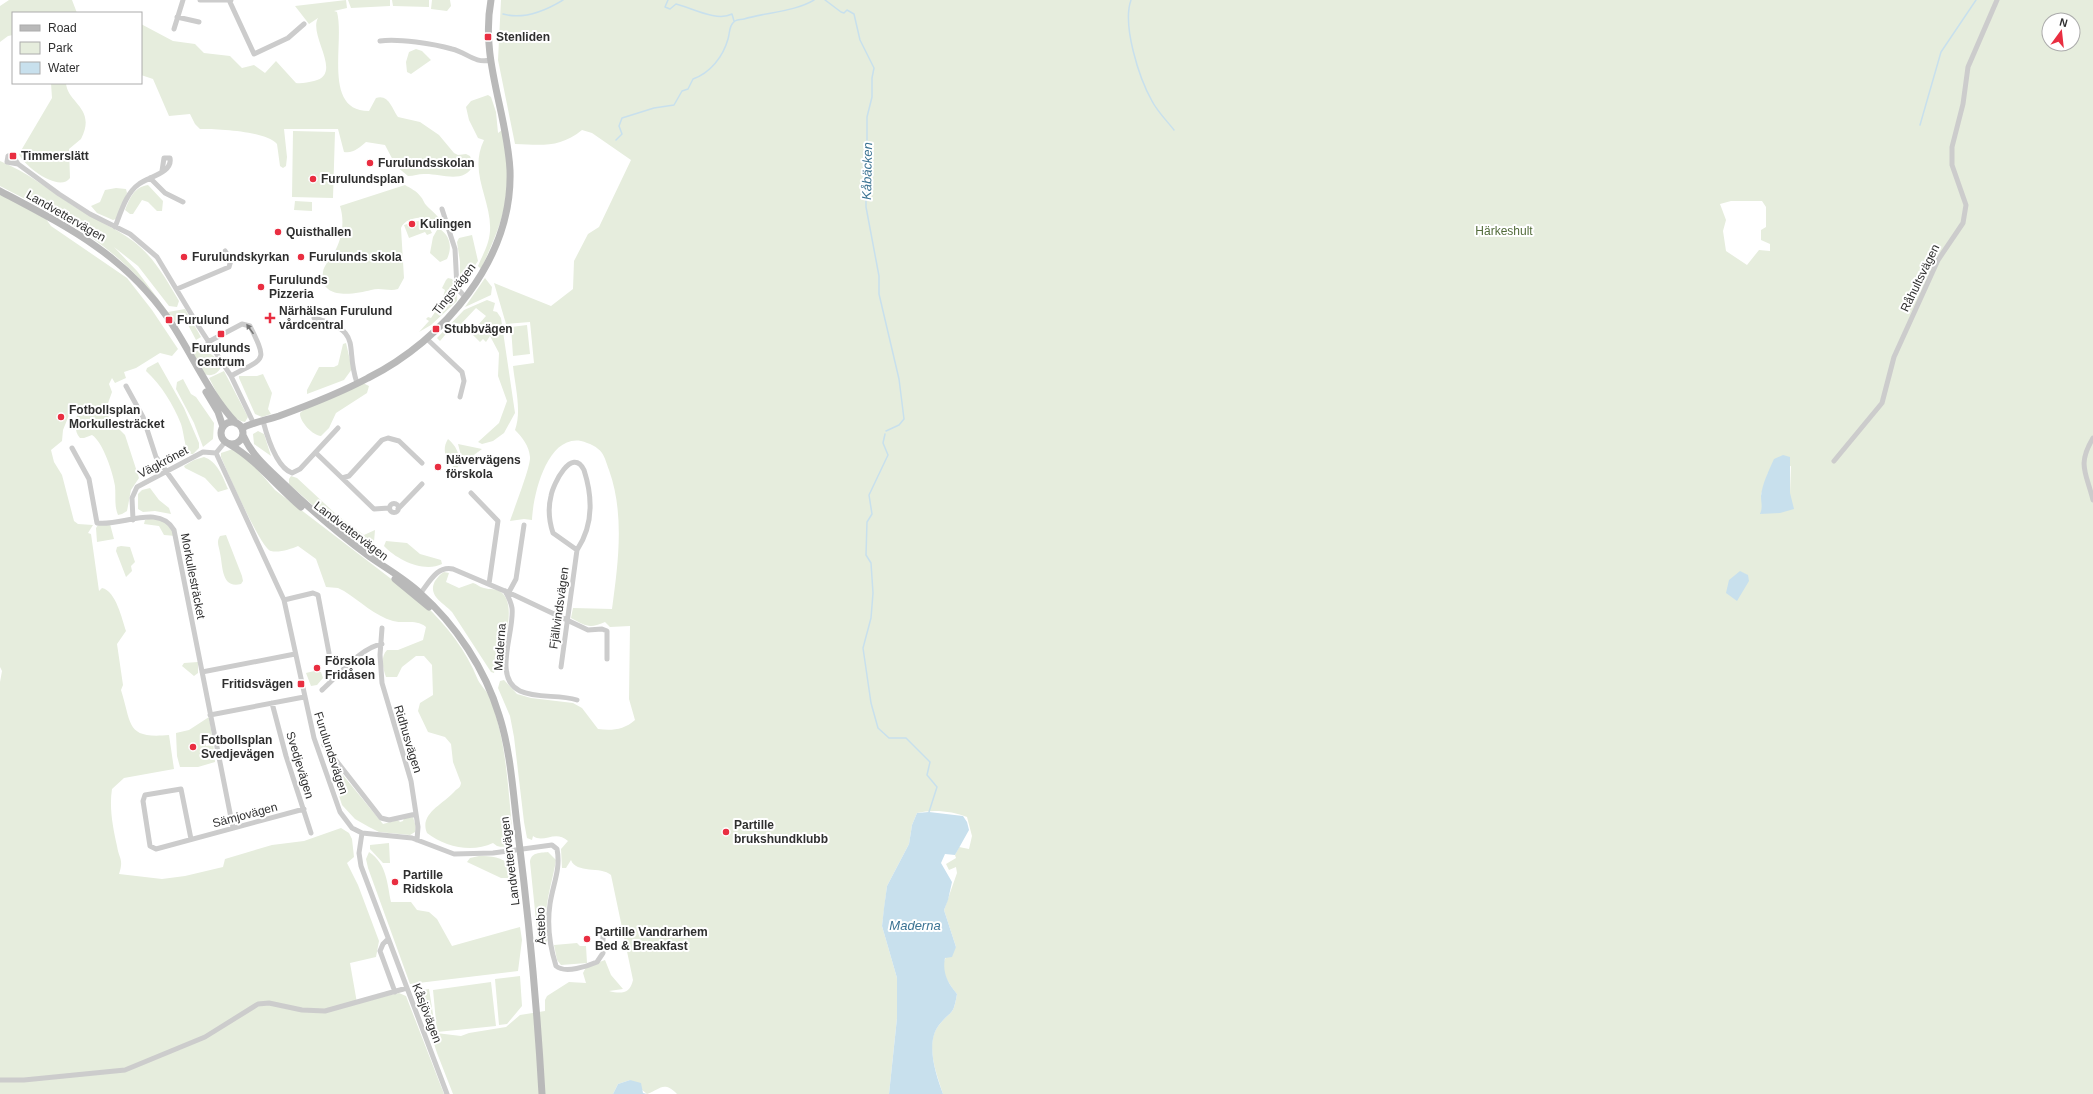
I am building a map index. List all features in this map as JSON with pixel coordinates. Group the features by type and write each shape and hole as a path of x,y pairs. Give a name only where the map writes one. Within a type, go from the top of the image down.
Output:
{"street":[{"path":"174,29 182,0"},
{"path":"200,0 233,0"},
{"path":"230,0 254,54 288,38 296,33 304,24"},
{"name":"Tingsvägen","path":"243,432 254,424 281,415 357,383 391,365 427,339 465,297 485,267 501,233 508,199 510,170 507,143 490,60 488,29 491,0"},
{"name":"Råhultsvägen","path":"1834,461 1882,403 1894,357 1938,260 1963,223 1966,205 1952,165 1952,147 1963,104 1968,67 1996,0"},
{"path":"177,17 199,22"},
{"path":"380,41 437,46 457,50 478,61 490,60"},
{"path":"18,164 59,194 115,227 130,234 153,253 177,289 208,342 231,376 254,424"},
{"path":"115,227 131,192 138,185 162,172"},
{"path":"150,178 165,193 183,202"},
{"name":"Landvettervägen","path":"0,191 82,235 119,264 145,289 169,320 216,399 236,423"},
{"path":"442,209 457,256 457,288 465,297"},
{"path":"177,289 228,267 231,260 225,251"},
{"name":"Landvettervägen","path":"119,264 140,288 175,335 218,412 222,427"},
{"path":"314,318 336,325 345,333 351,345 357,383"},
{"path":"208,342 242,324 250,326 262,350 261,357 257,362 231,376"},
{"path":"427,339 462,372 464,381 460,397"},
{"path":"126,386 143,417 153,451 199,518"},
{"path":"263,421 273,450 287,471 292,473 298,471 338,428"},
{"path":"216,453 227,443 238,442 243,432 236,423 228,422 222,427 221,434 227,443"},
{"name":"Landvettervägen","path":"243,432 249,447 258,459 308,508 419,595 444,617 480,670 499,714 507,747 533,969 542,1094"},
{"path":"344,478 382,440 388,438 399,441 422,463"},
{"path":"2093,438 2085,451 2083,461 2085,475 2093,500"},
{"name":"Landvettervägen","path":"227,443 247,454 279,488 312,517 419,595"},
{"name":"Morkullesträcket","path":"72,448 89,479 97,523 133,520 155,516 170,523 174,530 210,715"},
{"name":"Vägkrönet","path":"133,520 132,498 134,491 141,484 167,472 203,452 216,453"},
{"name":"Furulundsvägen","path":"216,453 284,600 314,738 340,812 352,828 362,833"},
{"path":"316,453 344,478 374,509 389,508 390,505 394,503 397,505 398,509 422,484"},
{"name":"Fjällvindsvägen","path":"561,667 576,550 586,535 590,510 584,470 580,464 575,463 569,464 564,469 556,483 551,496 549,512 553,533 576,550"},
{"path":"471,493 498,521 489,584"},
{"path":"507,591 516,579 524,525"},
{"path":"419,595 433,577 446,568 453,569 507,591 588,630 602,629 607,631 607,659"},
{"name":"Maderna","path":"507,591 512,610 506,668 510,683 525,693 577,700"},
{"path":"284,600 313,594 318,595 329,653"},
{"name":"Ridhusvägen","path":"382,628 380,655 384,690 411,781 419,832 417,840"},
{"path":"322,690 364,652 373,646 382,644"},
{"path":"202,672 295,654"},
{"path":"233,828 210,715 304,697"},
{"name":"Svedjevägen","path":"272,703 286,756 311,833"},
{"path":"324,745 381,818 389,820 416,814"},
{"name":"Sämjovägen","path":"191,839 181,789 177,788 145,795 143,802 151,847 156,849 304,809"},
{"path":"362,833 400,836 417,840 449,853 462,855 520,849"},
{"name":"Kåsjövägen","path":"362,833 358,853 360,866 447,1094"},
{"name":"Åstebo","path":"520,849 552,845 557,849 559,867 551,899 549,922 553,955 558,968 587,966 599,960 603,952 603,930"},
{"name":"Kåsjövägen","path":"388,939 383,944 380,951 395,992"},
{"path":"0,1080 24,1080 125,1070 205,1037 258,1004 270,1003 302,1010 325,1011 407,988"}],"green space":[{"path":"9,0 72,0 77,12 12,12 12,35 8,36 0,42 0,6"},
{"path":"346,0 347,8 334,11 337,12 339,25 338,73 340,88 345,100 354,108 369,111 376,98 384,98 390,103 398,117 420,122 439,135 454,153 458,155 466,154 470,156 473,165 469,171 464,175 451,177 430,174 408,176 396,166 385,145 366,142 353,151 344,152 338,129 284,129 287,157 286,166 283,168 280,166 277,144 263,136 241,132 200,129 195,124 190,114 169,116 153,79 142,75 142,25 173,41 195,44 204,53 230,56 242,68 254,65 265,73 276,61 296,83 314,81 322,77 326,71 324,54 317,34 316,26 318,18 309,24 295,6"},
{"path":"348,0 390,0 390,6 351,8"},
{"path":"392,0 429,0 429,7 393,6"},
{"path":"432,0 450,0 451,6 447,11 431,9"},
{"name":"Härkeshult","path":"501,0 2093,0 2093,1094 943,1094 933,1060 932,1041 939,1025 953,1010 957,994 946,978 943,968 946,957 956,947 944,910 957,873 956,867 949,870 946,864 956,858 955,855 959,847 969,849 972,836 967,817 955,813 936,811 917,813 912,825 909,844 887,886 882,926 897,978 897,1018 889,1094 677,1094 668,1088 662,1087 647,1094 630,1080 618,1084 613,1094 453,1094 437,1053 417,991 429,989 436,1033 461,1036 469,1033 506,1027 520,1015 545,1011 545,1000 547,996 569,982 586,983 583,973 586,967 605,960 611,975 623,989 609,991 617,993 624,992 630,988 633,980 611,875 607,872 583,869 574,864 571,860 566,868 562,868 561,849 568,841 559,836 537,838 533,836 532,840 527,838 510,716 498,688 500,681 504,680 517,694 531,698 573,703 582,708 598,729 608,730 622,728 635,720 629,699 630,626 610,627 605,622 588,626 571,618 573,608 612,609 619,540 619,522 614,487 605,459 598,449 581,441 569,442 559,447 544,469 535,496 532,520 524,519 510,521 530,462 528,449 525,442 515,430 518,407 513,366 534,363 530,322 506,324 494,283 551,306 573,289 574,261 588,234 599,227 631,160 592,133 582,130 574,136 558,143 542,145 515,144 498,60","holes":["1731,201 1762,201 1766,207 1766,227 1761,230 1761,240 1770,244 1770,251 1759,250 1747,265 1726,251 1723,231 1726,220 1720,204","1791,466 1790,493 1761,514 1763,507 1761,495 1768,473"]},
{"path":"416,49 422,51 431,60 411,74 407,72 406,62 409,52"},
{"path":"51,84 66,84 71,96 84,113 86,120 85,129 81,139 69,149 70,178 65,182 50,180 42,176 34,171 19,154 52,98"},
{"path":"488,95 491,97 496,112 498,133 502,130 508,167 508,185 504,210 481,269 478,266 487,245 490,231 488,208 479,175 478,164 484,140 478,138 469,120 466,107 471,101"},
{"name":"Furulundsplan","path":"293,131 335,132 333,198 292,197"},
{"path":"0,161 10,165 80,210 126,236 140,247 159,269 179,301 177,307 169,306 138,266 114,247 137,271 168,312 185,309 201,337 196,340 187,323 180,321 177,323 171,318 153,294 115,255 74,226 0,186"},
{"path":"148,185 163,201 162,211 157,211 148,202 142,200 133,214 130,214 125,210 131,197 139,188"},
{"path":"405,185 418,193 425,204 439,218 441,225 440,229 444,232 450,243 450,251 447,259 440,262 430,253 433,237 437,230 427,218 420,217 408,220 401,228 404,278 398,289 375,289 348,294 332,291 327,288 323,281 323,272 326,264 337,248 341,236 342,212 340,206"},
{"path":"116,188 126,189 127,193 116,219 113,220 97,213 91,206 100,202 105,190"},
{"path":"0,194 46,219 51,226 127,278 152,310 178,349 172,356 160,353 136,368 124,372 126,378 115,383 112,378 109,384 112,392 107,406 109,419 125,435 139,478 131,490 127,511 118,515 114,480 107,458 100,444 92,435 80,438 76,431 79,407 73,405 63,430 62,441 51,450 54,462 62,475 74,521 78,524 93,525 88,533 91,534 99,591 102,588 111,594 118,606 126,631 117,644 123,685 121,690 130,721 138,732 145,735 169,735 174,769 124,778 112,789 112,818 121,862 119,874 162,879 185,876 223,867 225,859 272,845 304,841 341,828 349,833 352,839 354,857 347,863 358,885 379,941 376,957 350,963 357,1003 399,993 406,996 444,1094 0,1094 0,682 2,671 0,667"},
{"path":"295,201 312,202 312,211 294,210"},
{"path":"425,219 432,233 427,235 425,232 409,238 404,225"},
{"path":"472,235 478,261 460,287 460,262 457,242 459,238"},
{"path":"448,278 452,279 454,283 457,293 457,301 431,325 419,332 429,321 426,319 428,317 431,318 441,303 445,290 442,288"},
{"path":"485,278 492,287 491,295 465,307"},
{"path":"487,300 495,303 493,311 497,312 501,318 515,413 504,433 493,441 482,444 478,442 499,423 507,401 498,376 499,353 490,336 486,342 483,339 480,342 471,333 486,316 476,308 461,324 455,323 440,341 437,338 464,310"},
{"path":"527,325 530,354 513,356 511,327"},
{"path":"346,343 352,369 344,380 307,394 307,390 319,367 334,367 338,365 343,344"},
{"path":"201,350 211,354 220,364 221,367 216,373 212,375 204,374 191,352"},
{"path":"158,362 184,408 199,443 199,448 193,454 189,454 187,450 181,424 171,402 146,371 147,368"},
{"path":"224,371 248,417 245,422 233,416 223,404 209,378"},
{"path":"263,374 272,393 268,409 271,414 262,417 255,414 239,376 257,376"},
{"path":"183,379 191,394 196,397 214,423 213,439 203,447 194,423 176,389 177,382"},
{"path":"363,383 369,386 367,393 336,413 329,428 321,436 314,434 304,424 300,413 306,408"},
{"path":"258,431 264,434 271,456 254,444 253,434"},
{"path":"448,439 457,450 459,456 460,464 456,469 447,459 445,447"},
{"path":"458,444 482,449 463,463"},
{"path":"233,449 250,461 275,490 424,604 440,621 462,649 479,682 489,695 496,715 508,785 513,838 509,845 500,847 493,843 476,848 459,847 442,842 427,833 425,826 429,815 461,785 453,762 451,744 445,737 428,732 418,711 420,703 433,695 432,665 424,656 416,656 402,667 397,677 386,677 383,663 383,656 387,650 398,650 423,640 426,627 414,622 397,622 386,619 344,591 338,588 326,587 316,559 298,546 278,551 271,551 266,547 244,508 221,457 221,453"},
{"path":"204,457 213,462 216,466 228,489 218,492 205,478 185,468 184,466 194,460"},
{"path":"291,476 297,478 338,516 364,535 375,530 374,542 360,543 334,524 289,484 289,479"},
{"path":"150,488 159,500 169,508 171,514 155,511 143,512 138,509 138,494 142,490"},
{"path":"148,519 168,522 176,536 164,535 159,526 144,524 145,520"},
{"path":"110,524 114,539 97,542 96,528 98,525"},
{"path":"226,535 242,576 243,581 241,584 234,585 230,583 226,580 224,575 218,542 220,536"},
{"path":"386,541 407,543 420,554 441,560 442,564 427,567 411,564 389,551 384,546"},
{"path":"117,547 130,547 135,562 131,566 132,571 126,577 116,551"},
{"path":"444,572 449,573 446,582 459,588 473,583 482,588 499,591 506,599 509,609 508,620 503,644 494,673 491,672 452,612 438,599 433,591 435,581"},
{"path":"198,662 198,673 194,676 182,666 184,663"},
{"path":"314,671 321,672 323,678 317,685 311,686 306,673"},
{"path":"209,717 212,736 210,734 204,735 206,746 212,745 213,741 215,762 198,767 180,767 177,756 176,733 189,730"},
{"path":"331,765 338,769 383,824 398,820 400,822 403,821 404,818 413,817 416,827 415,832 410,835 379,832 355,819 342,805 330,768"},
{"path":"389,843 390,863 383,863 370,849 370,845"},
{"path":"369,852 375,857 383,868 391,902 411,902 417,910 429,912 437,919 452,946 520,927 522,940 518,971 410,984 368,868 366,859"},
{"path":"548,852 556,860 546,914 547,941 546,944 543,944 538,940 530,862 532,856 539,853"},
{"path":"479,856 498,858 506,862 512,869 511,878 501,878 467,862 470,858"},
{"path":"577,943 580,946 586,946 587,963 561,965 557,960 554,945"},
{"path":"520,976 522,1006 507,1024 499,1025 495,979"},
{"path":"491,982 496,1026 437,1032 433,990"}],"water":[{"path":"1783,455 1790,457 1790,493 1794,509 1780,513 1760,514 1762,507 1761,496 1766,477 1774,459"},
{"path":"1740,571 1748,575 1749,581 1737,601 1726,593 1729,580"},
{"name":"Maderna","path":"929,812 963,816 967,822 969,830 955,855 945,854 941,863 952,882 944,910 956,947 952,957 945,958 944,968 948,982 957,994 953,1010 939,1025 935,1032 933,1041 933,1059 937,1078 943,1094 889,1094 897,1018 897,978 882,926 887,886 909,844 912,825 917,813"},
{"path":"630,1080 641,1083 643,1093 647,1094 613,1094 618,1084"}],"waterway":[{"path":"503,14 511,16 526,15 542,11 563,0"},
{"path":"668,0 665,7 670,9 676,4 704,14 719,16 732,14 734,21"},
{"path":"616,140 622,134 619,126 622,118 654,108 674,105 682,91 688,89 693,79 705,73 715,64 726,46 731,27 735,21 798,7 814,0"},
{"name":"Kåbäcken","path":"825,0 841,12 844,13 847,10 854,14 860,40 874,68 872,78 872,97 867,117 867,155 869,170 866,207 879,276 879,294 899,379 904,419 899,425 886,431"},
{"path":"1131,0 1129,11 1130,37 1137,66 1154,105 1174,130"},
{"path":"1920,125 1941,52 1976,0"},
{"path":"885,434 883,443 888,455 869,495 872,514 867,522 866,555 871,563 873,593 871,618 863,648 871,703 878,728 889,738 906,738 930,762 927,775 937,787 929,812"}],"place":[{"name":"Stenliden","path":"488,37"},
{"name":"Timmerslätt","path":"13,156"},
{"name":"Furulundsskolan","path":"370,163"},
{"name":"Furulundsplan","path":"313,179"},
{"name":"Kulingen","path":"412,224"},
{"name":"Quisthallen","path":"278,232"},
{"name":"Furulundskyrkan","path":"184,257"},
{"name":"Furulunds skola","path":"301,257"},
{"name":"Furulunds Pizzeria","path":"261,287"},
{"name":"Närhälsan Furulund vårdcentral","path":"270,318"},
{"name":"Furulund","path":"169,320"},
{"name":"Stubbvägen","path":"436,329"},
{"name":"Furulunds centrum","path":"221,334"},
{"name":"Fotbollsplan Morkullesträcket","path":"61,417"},
{"name":"Nävervägens förskola","path":"438,467"},
{"name":"Förskola Fridåsen","path":"317,668"},
{"name":"Fritidsvägen","path":"301,684"},
{"name":"Fotbollsplan Svedjevägen","path":"193,747"},
{"name":"Partille brukshundklubb","path":"726,832"},
{"name":"Partille Ridskola","path":"395,882"},
{"name":"Partille Vandrarhem Bed & Breakfast","path":"587,939"}]}
